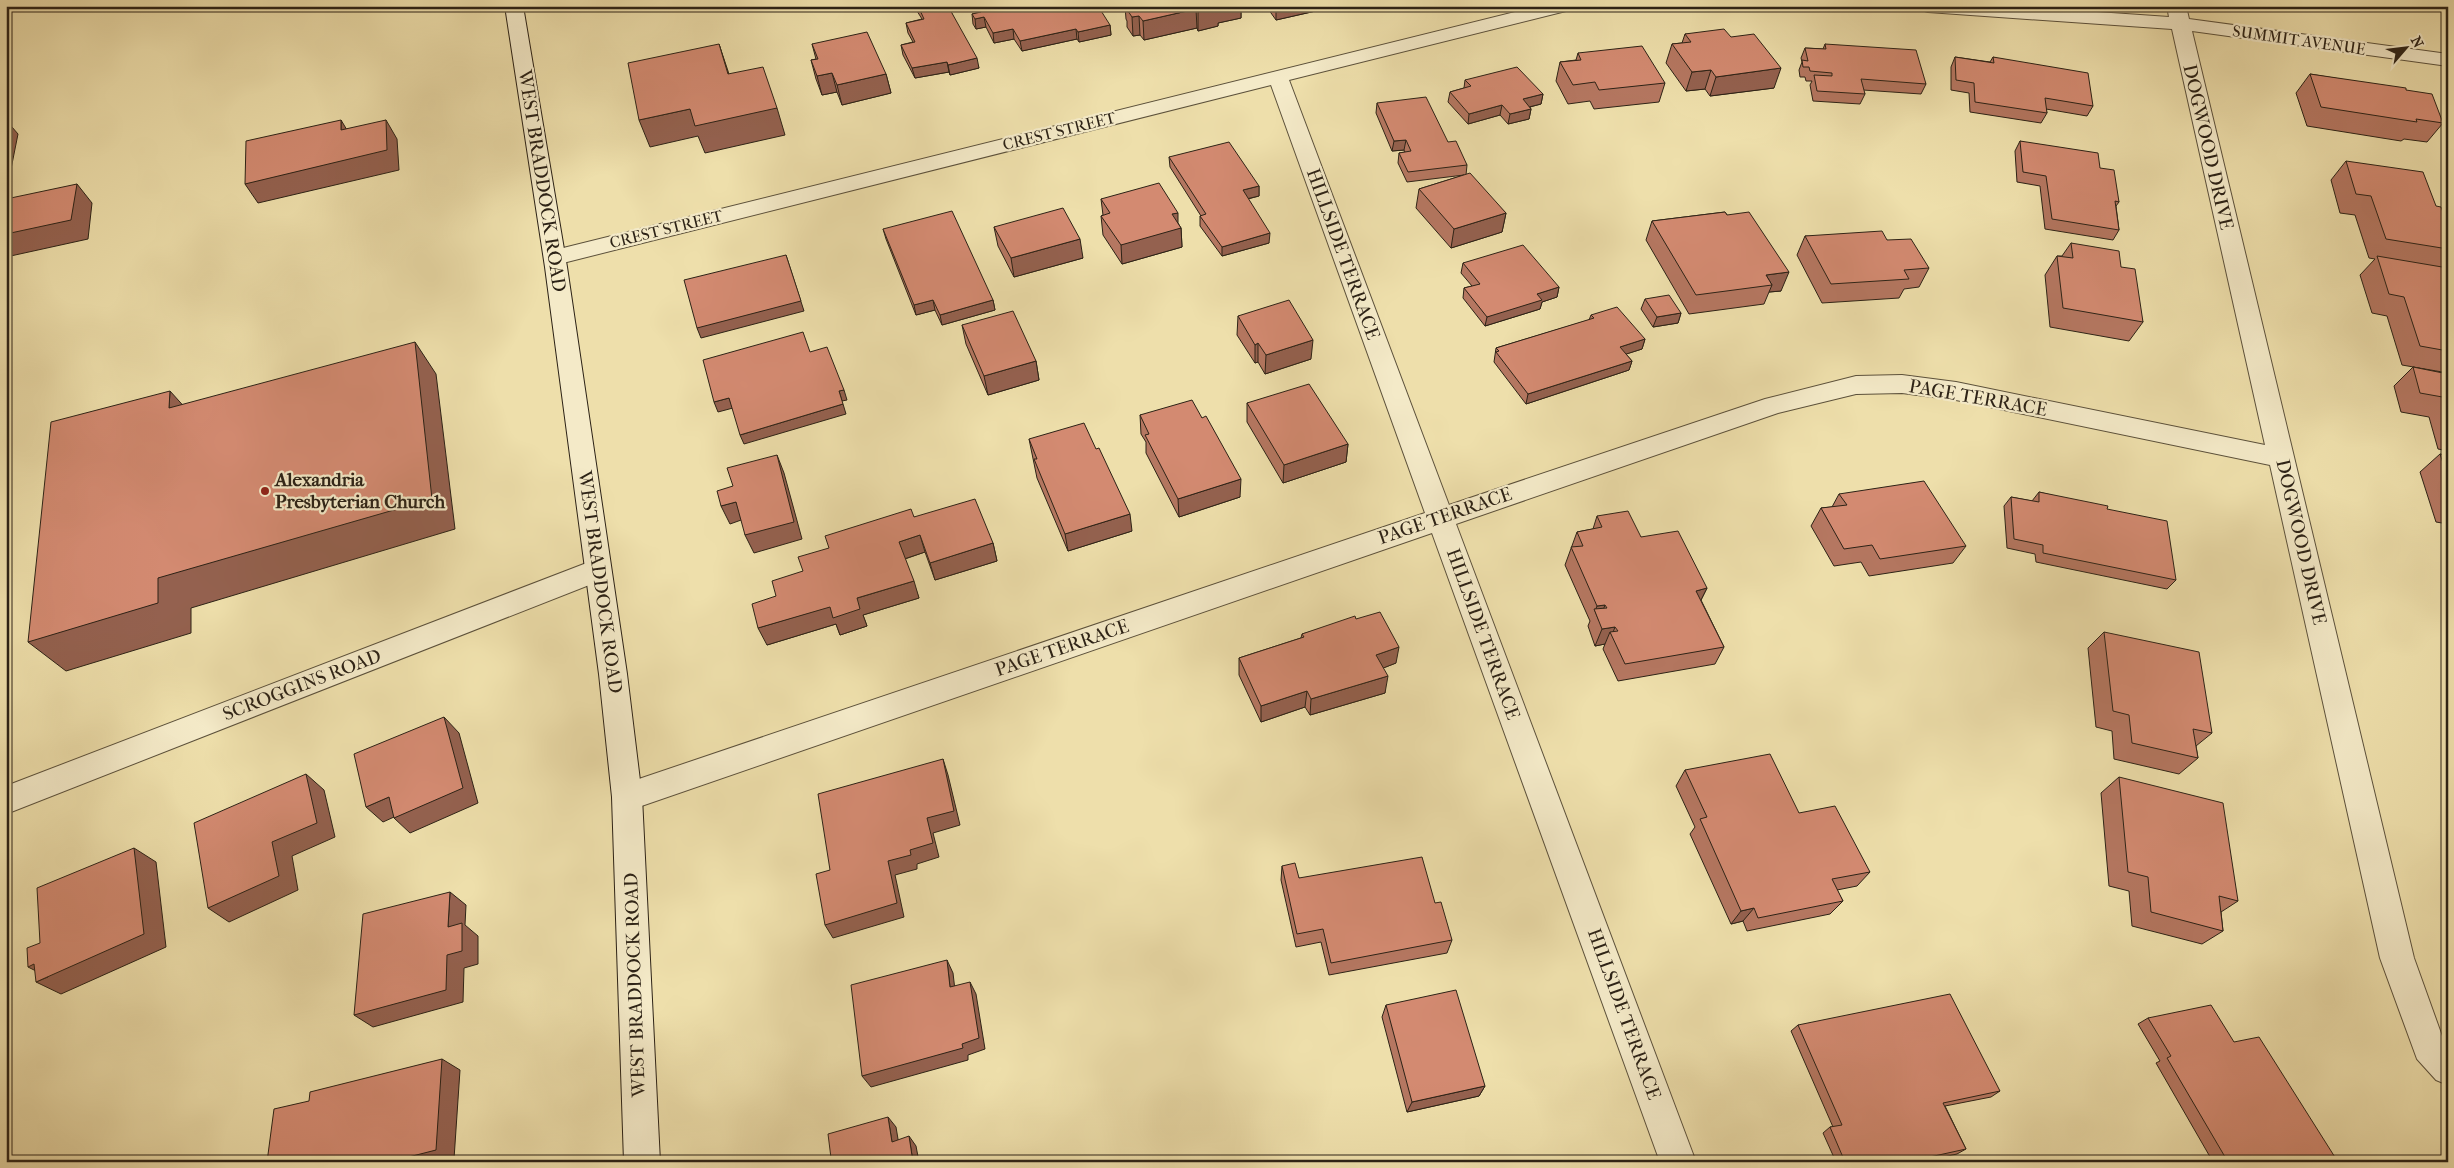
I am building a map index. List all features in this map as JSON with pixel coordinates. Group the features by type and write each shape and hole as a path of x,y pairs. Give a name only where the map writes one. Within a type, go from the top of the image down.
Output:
{"street":[{"name":"WEST BRADDOCK ROAD","path":"514,6 555,257 597,570 614,674 628,797 642,1162"},
{"name":"CREST STREET","path":"555,257 1563,6"},
{"path":"1928,6 2178,15"},
{"name":"SUMMIT AVENUE","path":"2178,15 2448,60"},
{"name":"DOGWOOD DRIVE","path":"2178,15 2397,958 2429,1047 2448,1068"},
{"name":"HILLSIDE TERRACE","path":"1278,78 1678,1162"},
{"name":"PAGE TERRACE","path":"628,797 1440,518 1774,406 1856,385 1902,384 1956,391 2282,458"},
{"name":"SCROGGINS ROAD","path":"6,800 597,570"}],"building":[{"path":"918,6 948,6 977,58 948,65 947,62 912,68 901,45 915,42 906,23 924,19"},
{"path":"991,6 1098,6 1110,25 1078,32 1076,29 1020,41 1013,29 993,33 984,17 975,19 972,14 981,12 979,9"},
{"path":"1128,6 1218,7 1198,12 1196,9 1143,21 1139,16 1132,17 1126,8"},
{"path":"1724,29 1731,37 1754,34 1781,68 1716,77 1711,70 1692,72 1672,44 1691,42 1685,34"},
{"path":"867,32 886,74 837,85 832,73 817,76 811,60 818,59 812,44"},
{"path":"719,44 728,74 763,67 777,108 695,126 690,109 639,120 628,63"},
{"path":"1825,44 1916,50 1926,84 1861,79 1865,94 1817,91 1814,75 1832,76 1832,73 1810,71 1809,67 1803,67 1802,60 1808,61 1805,48 1826,49"},
{"path":"1642,46 1665,83 1599,90 1595,82 1573,85 1560,62 1581,60 1578,53"},
{"path":"1955,57 1994,63 1993,57 2088,73 2093,106 2045,98 2047,113 1975,102 1974,83 1956,80"},
{"path":"1517,67 1543,94 1523,99 1531,109 1510,114 1502,105 1469,114 1450,92 1471,86 1465,80"},
{"path":"2310,74 2406,88 2406,90 2432,94 2443,123 2416,119 2417,122 2321,107"},
{"path":"1426,97 1448,142 1456,141 1467,165 1408,172 1399,153 1411,151 1406,140 1394,141 1377,103"},
{"path":"341,120 341,130 386,120 387,150 245,184 246,141"},
{"path":"2020,141 2098,153 2100,168 2114,170 2119,202 2115,201 2119,230 2052,219 2046,176 2023,172"},
{"path":"1229,142 1259,186 1243,190 1270,233 1222,247 1200,216 1206,214 1169,157"},
{"path":"2346,161 2423,172 2436,206 2441,207 2448,225 2448,249 2386,239 2371,196 2356,194"},
{"path":"1470,173 1506,213 1454,229 1419,189"},
{"path":"1159,183 1178,213 1172,214 1181,228 1121,245 1101,216 1110,213 1101,199"},
{"path":"77,184 71,220 6,234 6,199"},
{"path":"1063,208 1080,239 1011,258 994,227"},
{"path":"952,211 993,300 940,315 933,300 914,305 883,229"},
{"path":"1725,212 1727,215 1749,212 1789,272 1766,275 1772,285 1696,295 1652,221"},
{"path":"1882,231 1887,240 1911,239 1929,268 1904,270 1909,279 1831,284 1805,236"},
{"path":"2071,243 2119,251 2121,267 2135,269 2143,322 2063,308 2057,256 2073,258"},
{"path":"1523,245 1559,287 1537,294 1542,300 1487,317 1464,288 1480,284 1463,263"},
{"path":"786,255 801,301 697,328 684,280"},
{"path":"2377,256 2448,268 2448,351 2420,346 2404,297 2389,294"},
{"path":"1669,295 1681,313 1657,317 1645,299"},
{"path":"1289,300 1313,340 1266,355 1258,343 1255,345 1238,316"},
{"path":"1617,307 1645,339 1620,347 1632,361 1528,394 1496,352 1499,351 1496,348 1594,318 1591,315"},
{"path":"1013,311 1036,361 984,376 962,325"},
{"path":"803,332 810,352 827,347 844,390 839,391 843,404 740,435 729,398 714,402 703,360"},
{"name":"Alexandria Presbyterian Church","path":"415,342 432,499 158,578 158,603 28,642 51,422 170,391 169,408"},
{"path":"2413,367 2448,374 2448,398 2420,393"},
{"path":"1309,384 1348,444 1284,465 1247,403"},
{"path":"1192,400 1202,418 1206,416 1241,479 1178,499 1145,435 1149,434 1140,415"},
{"path":"1084,423 1096,449 1099,448 1130,514 1065,534 1034,459 1037,459 1029,439"},
{"path":"2440,454 2448,456 2448,478"},
{"path":"777,455 794,522 745,535 736,502 721,506 717,491 733,486 727,468"},
{"path":"1924,481 1966,546 1880,559 1872,545 1844,549 1821,508 1847,505 1839,494"},
{"path":"2039,492 2108,506 2107,509 2167,521 2176,580 2043,553 2043,545 2014,539 2011,497 2039,502"},
{"path":"975,499 993,543 930,563 920,535 899,542 914,581 857,598 860,609 833,618 830,607 758,628 752,604 776,596 772,581 803,571 798,557 829,548 825,536 911,509 914,517"},
{"path":"1628,511 1641,537 1678,531 1707,588 1696,591 1724,647 1625,664 1610,632 1618,631 1615,627 1602,629 1594,609 1607,608 1605,605 1597,606 1571,547 1583,546 1577,532 1602,527 1597,516"},
{"path":"1380,612 1399,647 1376,655 1388,676 1311,699 1307,691 1261,706 1239,658 1304,637 1302,634 1355,616 1356,619"},
{"path":"2104,632 2199,652 2212,733 2193,729 2198,758 2132,743 2129,715 2113,711"},
{"path":"444,717 463,788 394,818 389,797 366,807 354,754"},
{"path":"1770,754 1799,813 1835,806 1870,872 1832,879 1843,901 1758,918 1754,908 1741,911 1700,819 1707,817 1685,770"},
{"path":"943,759 954,811 927,818 933,843 910,850 911,855 888,861 897,903 825,925 816,874 830,870 818,794"},
{"path":"306,774 317,823 272,842 279,876 208,908 194,823"},
{"path":"2119,777 2223,803 2238,901 2219,896 2223,931 2151,912 2148,877 2128,872"},
{"path":"134,848 144,934 36,982 34,964 28,967 27,948 40,943 37,888"},
{"path":"1422,857 1435,903 1441,902 1452,940 1331,963 1323,929 1297,934 1282,866 1295,863 1299,878"},
{"path":"450,892 448,927 462,923 462,951 447,955 446,990 354,1015 363,914"},
{"path":"947,960 950,987 970,982 979,1038 962,1044 963,1048 862,1076 851,985"},
{"path":"1456,990 1485,1086 1412,1102 1386,1005"},
{"path":"1950,994 2000,1091 1943,1103 1966,1149 1907,1162 1845,1162 1830,1127 1842,1125 1798,1025"},
{"path":"2211,1005 2234,1042 2259,1037 2338,1162 2228,1162 2167,1058 2171,1056 2148,1018"},
{"path":"442,1059 436,1150 389,1162 267,1162 274,1109 309,1101 310,1092"},
{"path":"888,1117 892,1142 909,1136 913,1162 820,1162 831,1158 828,1134"}],"place":[{"name":"Alexandria Presbyterian Church","path":"265,491"}]}
